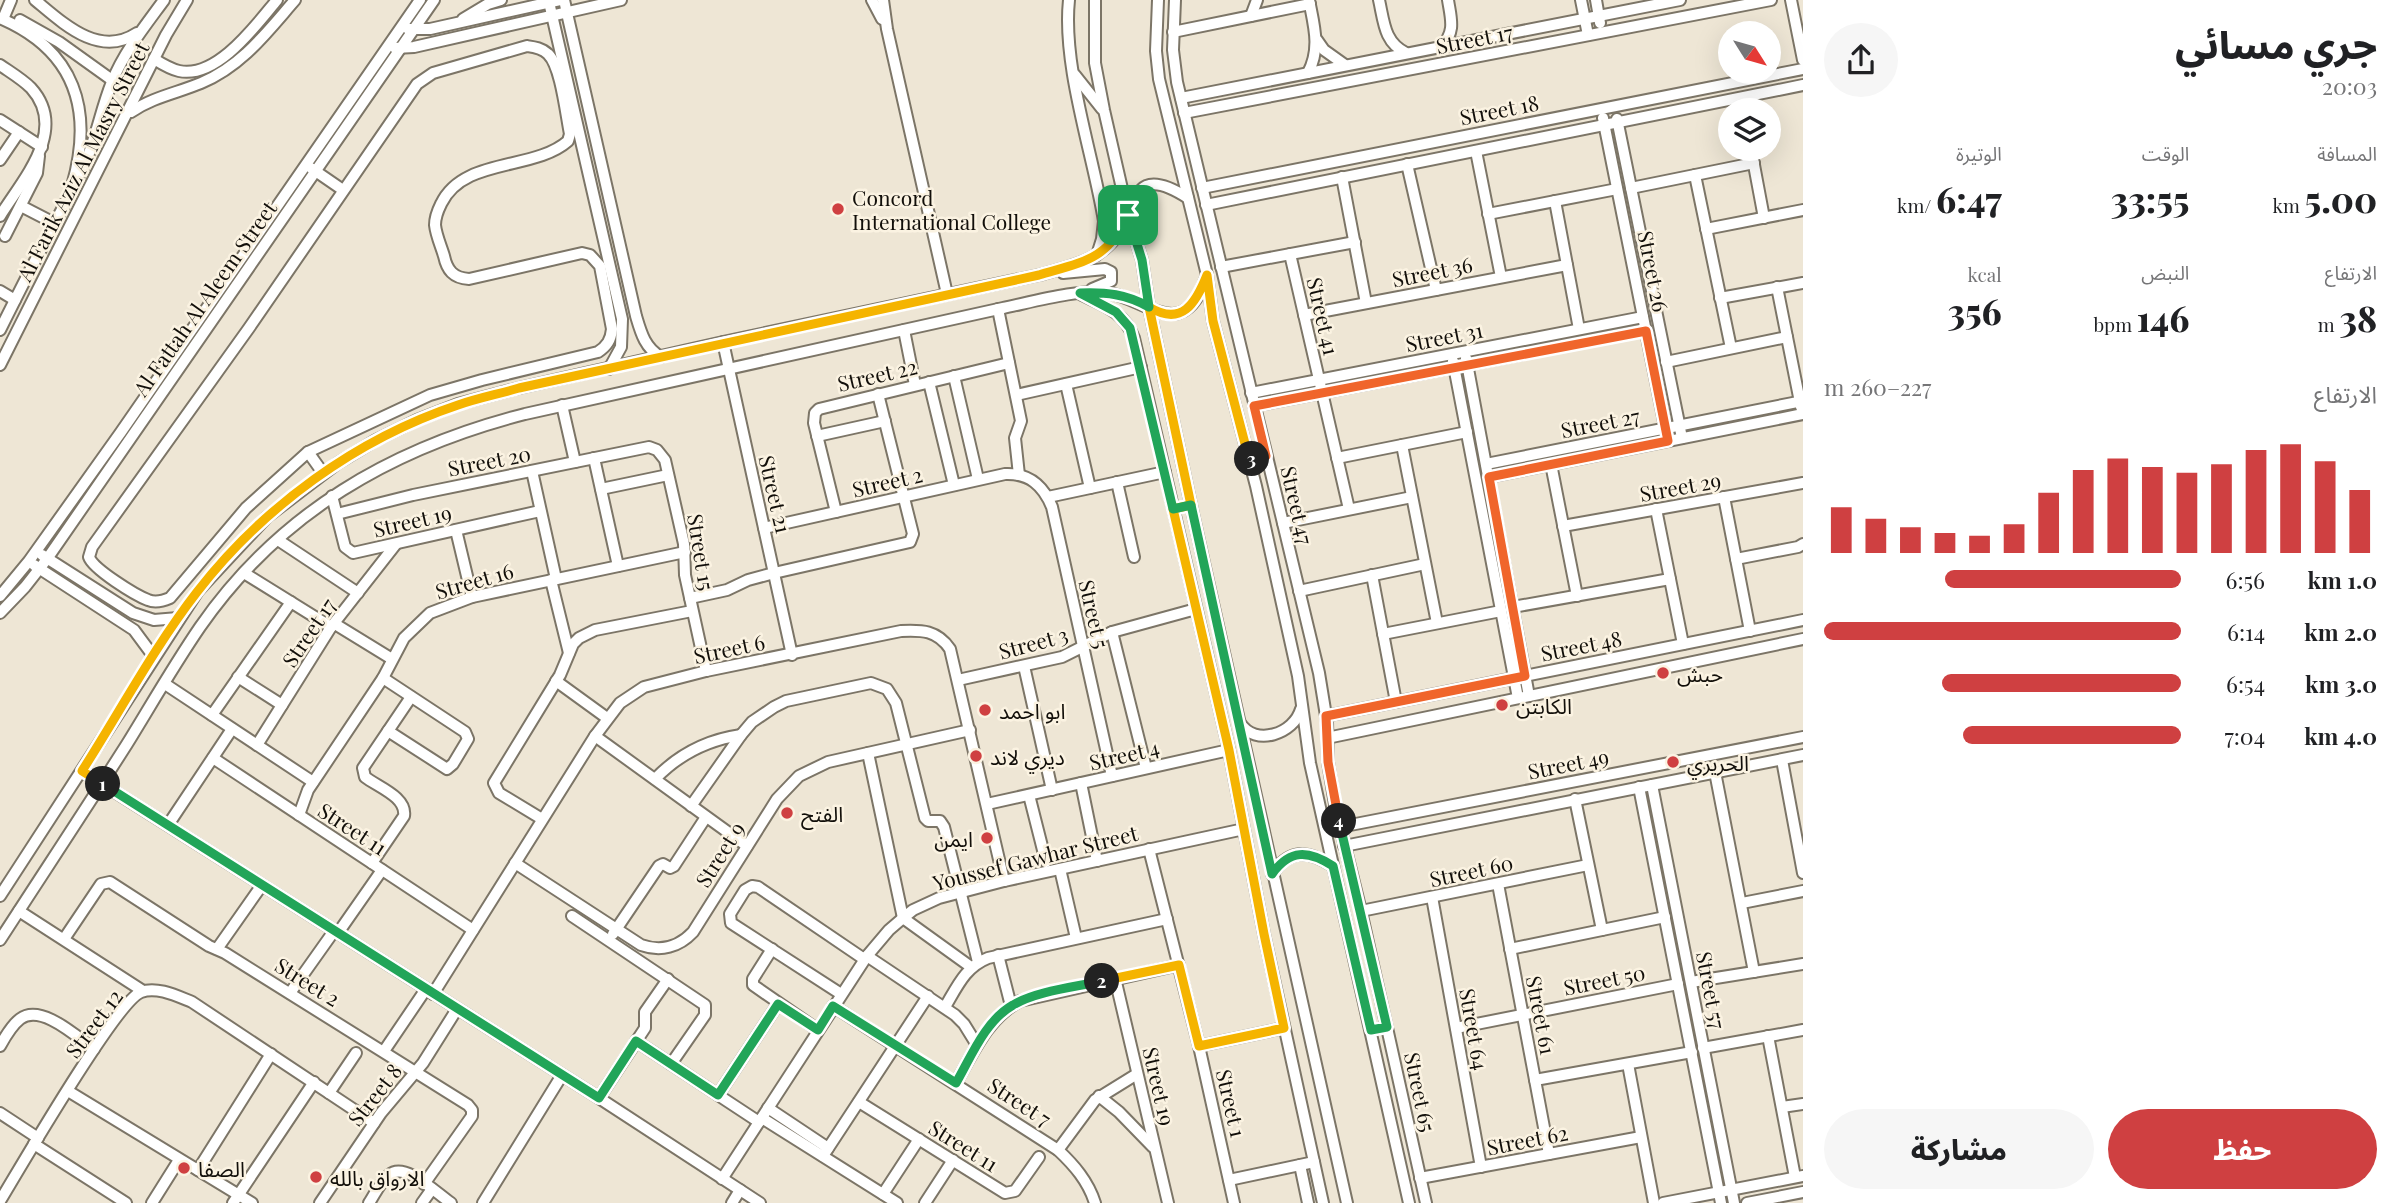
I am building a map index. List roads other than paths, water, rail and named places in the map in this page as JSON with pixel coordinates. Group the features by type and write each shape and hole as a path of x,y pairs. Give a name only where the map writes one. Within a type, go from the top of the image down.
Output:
{"street":[{"path":"10,0 2,19 19,20 34,26 113,80"},
{"path":"36,0 65,25 96,40 118,42 142,30"},
{"path":"72,188 89,155 113,80 126,54 163,0 174,2 180,12"},
{"name":"Al Farik Aziz Al Masry Street","path":"0,365 187,0"},
{"path":"154,60 178,71 188,72 214,62 239,44 277,0"},
{"path":"128,114 155,98 200,84 222,72 259,42 295,0"},
{"name":"Al Fattah Al Aleem Street","path":"408,29 420,0"},
{"name":"Al Fattah Al Aleem Street","path":"0,613 47,559 394,47 434,0"},
{"path":"458,22 501,0"},
{"path":"394,47 621,0"},
{"path":"872,0 887,29"},
{"path":"883,0 887,29 947,294"},
{"path":"1069,0 1073,72 1104,221 1097,255"},
{"path":"1095,0 1095,62 1104,110 1128,215 1142,260 1149,307 1191,505 1347,1203"},
{"path":"1158,0 1156,51 1159,79 1207,275 1213,321 1249,459 1298,676 1310,763 1409,1203"},
{"path":"1175,0 1173,32 1176,71 1184,113"},
{"path":"1251,16 1256,0"},
{"path":"1379,0 1386,36 1391,44 1406,53"},
{"path":"1441,47 1447,41 1453,26 1448,0"},
{"path":"1581,0 1588,35"},
{"path":"1596,0 1602,32"},
{"name":"Street 17","path":"1181,97 1680,0"},
{"name":"Street 17","path":"1184,113 1771,0"},
{"path":"1791,0 1803,60"},
{"path":"408,29 430,29 558,1"},
{"path":"558,1 567,12 636,316 645,343 653,353 661,357"},
{"path":"558,1 552,15 622,319 621,346 609,369"},
{"path":"1173,32 1310,2 1317,40 1308,73"},
{"name":"Al Farik Aziz Al Masry Street","path":"0,330 72,188 82,134 80,108 73,84 61,63 26,30 2,19"},
{"path":"1453,26 1469,41"},
{"path":"1371,60 1378,54 1386,36"},
{"path":"1317,40 1334,59 1345,65"},
{"path":"527,47 538,48 548,54 555,65 569,134 568,141 555,150 461,180 443,199 435,223 446,266 460,278 469,279 582,253 590,255 600,266 612,330 611,339 606,347 598,352 430,395 308,452 246,508 170,598 146,600 91,563 89,557 92,547 249,328 343,190 414,89 427,76 527,47"},
{"path":"0,65 29,87 38,99 44,112 46,127 37,173 5,236"},
{"name":"Street 18","path":"1202,188 1803,69"},
{"path":"1073,72 1104,110"},
{"name":"Street 18","path":"1742,98 1803,85"},
{"name":"Street 18","path":"1206,205 1718,103"},
{"name":"Street 26","path":"1615,106 1682,438"},
{"name":"Street 26","path":"1601,109 1668,441"},
{"name":"Street 47","path":"1184,113 1319,673 1326,716 1328,762 1340,827"},
{"path":"0,120 19,132 40,151"},
{"path":"99,127 109,133 120,128"},
{"path":"0,160 19,132"},
{"path":"0,215 40,151"},
{"path":"1476,151 1501,278"},
{"path":"1631,188 1754,163 1764,218"},
{"path":"1408,164 1436,290"},
{"path":"311,168 343,190"},
{"name":"Al Fattah Al Aleem Street","path":"0,596 36,552 311,168"},
{"path":"1695,175 1731,348"},
{"path":"1342,177 1366,303"},
{"path":"1039,275 1097,255 1120,234 1136,194 1145,187 1156,184 1168,186 1188,198"},
{"path":"1488,214 1618,188"},
{"path":"0,192 10,200"},
{"path":"1555,201 1580,330"},
{"path":"20,206 54,223"},
{"path":"1706,229 1803,210"},
{"path":"1221,267 1354,242"},
{"name":"Street 41","path":"1290,254 1349,509"},
{"name":"Street 36","path":"1304,315 1567,265"},
{"path":"0,896 198,591 234,549 267,517 323,473 376,440 458,404 519,388 1039,275 1105,269 1111,272 1112,278 1108,283 1080,293 729,368 480,425 396,458 332,496 278,540 244,573 201,626 0,940"},
{"path":"1080,293 1116,294 1156,312 1173,314 1188,308 1199,295 1207,275"},
{"path":"1720,298 1803,283"},
{"path":"1777,288 1803,415"},
{"path":"0,291 15,299"},
{"path":"1080,293 1108,306 1124,319 1134,338 1229,750 1264,934 1323,1203"},
{"path":"998,309 1021,421 1014,441 1019,475 1036,482 1048,497 1165,472"},
{"name":"Street 31","path":"1251,393 1643,317"},
{"path":"904,330 915,385"},
{"name":"Street 31","path":"1254,406 1646,331"},
{"path":"1666,362 1787,337"},
{"name":"Street 21","path":"723,342 792,655"},
{"path":"1465,352 1525,676 1523,697"},
{"path":"1452,354 1514,678 1523,697"},
{"name":"Street 22","path":"817,436 814,418 819,409 1009,363"},
{"path":"1016,395 1141,367"},
{"path":"954,376 978,479"},
{"path":"929,382 954,485"},
{"path":"1066,384 1090,488"},
{"path":"690,598 727,590 748,580 774,573 907,543 912,539 913,534 878,394"},
{"name":"Street 27","path":"1486,464 1802,401"},
{"path":"562,405 575,462"},
{"name":"Street 27","path":"1489,477 1803,415"},
{"path":"836,512 817,436 885,421"},
{"path":"1337,458 1467,432"},
{"path":"1402,445 1437,623"},
{"name":"Street 20","path":"337,514 412,495 649,447"},
{"name":"Street 15","path":"649,447 657,450 663,457 668,475 685,552 684,569 692,611 706,671"},
{"path":"308,452 323,473"},
{"path":"1249,459 1266,456"},
{"path":"594,458 618,566"},
{"path":"1551,464 1577,596"},
{"path":"532,471 569,653"},
{"name":"Street 2","path":"764,528 978,479 1005,474 1019,475"},
{"path":"601,489 668,475"},
{"path":"1117,482 1135,557"},
{"name":"Street 29","path":"1563,526 1803,483"},
{"name":"Street 19","path":"332,496 345,547 351,553 540,510"},
{"name":"Street 5","path":"1048,497 1112,776"},
{"path":"1283,523 1412,497"},
{"path":"1724,497 1750,631"},
{"path":"1173,509 1191,505"},
{"path":"1656,509 1683,644"},
{"path":"456,530 472,597"},
{"path":"278,540 358,593"},
{"name":"Street 17","path":"257,745 333,626 396,544"},
{"path":"1736,559 1803,544"},
{"path":"36,552 143,617 155,620 178,618"},
{"name":"Street 16","path":"299,815 313,782 383,678 404,638 420,620 440,608 472,597 685,552"},
{"path":"29,561 134,630 154,657"},
{"path":"1299,591 1425,564"},
{"path":"244,573 392,659"},
{"path":"69,587 67,578 71,574"},
{"path":"1372,575 1396,702"},
{"path":"1513,607 1670,579"},
{"path":"212,715 291,602"},
{"name":"Street 3","path":"958,680 1062,657 1112,632 1196,610"},
{"path":"542,819 499,793 494,783 556,681 573,644 587,633 692,611"},
{"path":"1383,634 1501,611"},
{"path":"134,630 143,617"},
{"name":"Street 48","path":"1326,716 1803,620"},
{"name":"Street 6","path":"384,1051 473,930 607,718 620,703 636,691 706,671 901,631 927,631 937,634 950,649 1004,881"},
{"path":"1112,632 1146,768"},
{"name":"Street 48","path":"1327,738 1803,639"},
{"path":"1024,666 1052,790"},
{"path":"238,677 282,705"},
{"path":"383,678 467,734 468,741 453,764 444,768 388,732"},
{"path":"556,681 607,718"},
{"path":"691,806 741,735 763,714 786,701 872,683 880,685 893,695 925,818 944,824 975,965"},
{"path":"165,684 313,782"},
{"path":"290,993 336,932 377,866 405,812 401,801 363,774 363,768 411,697"},
{"path":"1239,721 1251,735 1278,733 1293,725 1302,705"},
{"path":"1354,710 1359,731"},
{"path":"168,825 232,729"},
{"name":"Street 9","path":"515,863 648,947 669,947 693,932 777,799 799,776 828,762 970,730"},
{"path":"654,779 672,762 693,748 724,737 741,735"},
{"path":"595,736 747,846"},
{"name":"Street 49","path":"1340,827 1803,737"},
{"name":"Street 4","path":"987,804 1229,750"},
{"path":"868,753 903,918 975,965"},
{"name":"Street 49","path":"1344,846 1803,755"},
{"name":"Street 11","path":"213,758 473,930"},
{"path":"1782,760 1799,828 1803,873"},
{"path":"82,771 599,1098 754,1201"},
{"path":"1715,772 1755,972"},
{"path":"1081,783 1097,861"},
{"name":"Street 57","path":"1652,785 1734,1203"},
{"name":"Street 57","path":"1639,787 1720,1198"},
{"path":"1029,795 1046,862"},
{"path":"1575,799 1602,930"},
{"path":"609,940 659,866 674,866 706,817"},
{"path":"1365,821 1369,839"},
{"name":"Street 65","path":"1340,827 1426,1203"},
{"name":"Youssef Gawhar Street","path":"722,1179 866,957 903,918 925,904 960,891 1244,829"},
{"name":"Street 1","path":"1149,849 1199,1046 1234,1203"},
{"path":"1272,874 1288,857 1300,854 1311,854 1333,866"},
{"name":"Street 60","path":"1361,912 1588,865"},
{"path":"1060,869 1076,938"},
{"name":"Street 2","path":"64,939 101,884 110,882 205,944 290,993 468,1105 472,1116 428,1187"},
{"name":"Street 61","path":"1498,884 1549,1154"},
{"path":"217,949 262,885"},
{"path":"841,994 729,920 745,890 752,886 758,887 945,1007 964,1024 977,1045"},
{"path":"1742,903 1803,891"},
{"name":"Street 64","path":"1432,897 1481,1167"},
{"path":"19,911 143,991"},
{"path":"572,916 704,1003 707,1010 671,1064"},
{"path":"1510,949 1665,917"},
{"path":"945,1007 975,965 998,955 1167,919"},
{"path":"772,950 752,983 756,989 818,1030"},
{"path":"998,955 1011,1006"},
{"path":"1690,982 1803,964"},
{"path":"956,1083 977,1045 999,1016 1011,1006 1027,998 1179,965"},
{"name":"Street 19","path":"1115,978 1168,1203"},
{"path":"599,1098 646,1026 646,1010 668,979"},
{"name":"Street 50","path":"1456,1028 1678,984"},
{"name":"Street 12","path":"1,1202 94,1049 126,1004 143,991 168,993 192,1002 374,1123"},
{"path":"826,1152 928,996"},
{"path":"1681,1000 1694,998"},
{"path":"718,1095 778,1004"},
{"name":"Street 7","path":"833,1006 1058,1150 1073,1164 1095,1203"},
{"name":"Street 8","path":"320,1203 374,1123 417,1071 457,1009"},
{"path":"0,1046 22,1017 34,1014 47,1016 94,1049"},
{"path":"1371,1030 1387,1027"},
{"path":"1199,1046 1284,1028"},
{"path":"1703,1048 1803,1030"},
{"path":"1663,1203 1720,1198 1731,1190 1799,1177 1768,1036"},
{"path":"636,1041 718,1095 763,1116 826,1152 894,1202"},
{"path":"1535,1080 1692,1052"},
{"path":"329,1093 356,1053"},
{"path":"198,1170 271,1054"},
{"path":"1628,1064 1654,1203"},
{"path":"1058,1150 1099,1096 1137,1074"},
{"path":"483,1203 562,1075"},
{"path":"236,1199 314,1082"},
{"path":"68,1091 198,1170 236,1199 252,1203"},
{"path":"1099,1096 1119,1112 1155,1149"},
{"name":"Street 11","path":"859,1102 1008,1193 1015,1191 1040,1157"},
{"path":"1782,1107 1803,1104"},
{"path":"0,1113 126,1203"},
{"name":"Street 62","path":"1420,1178 1641,1137"},
{"path":"883,1194 919,1139"},
{"path":"152,1203 179,1160"},
{"path":"925,1203 953,1160"},
{"path":"1229,1180 1314,1162"},
{"path":"1300,1165 1308,1203"},
{"path":"375,1201 390,1173 398,1170 408,1172 451,1203"},
{"path":"422,1203 428,1187"},
{"path":"732,1203 740,1190"},
{"path":"1747,1203 1803,1192"}],"place":[{"name":"Concord International College","path":"838,209"},
{"name":"حبش","path":"1663,673"},
{"name":"الكابتن","path":"1502,705"},
{"name":"ابو احمد","path":"985,710"},
{"name":"ديري لاند","path":"976,756"},
{"name":"الحريري","path":"1673,762"},
{"name":"الفتح","path":"787,813"},
{"name":"ايمن","path":"987,838"},
{"name":"الصفا","path":"184,1168"},
{"name":"الارواق بالله","path":"316,1177"}]}
